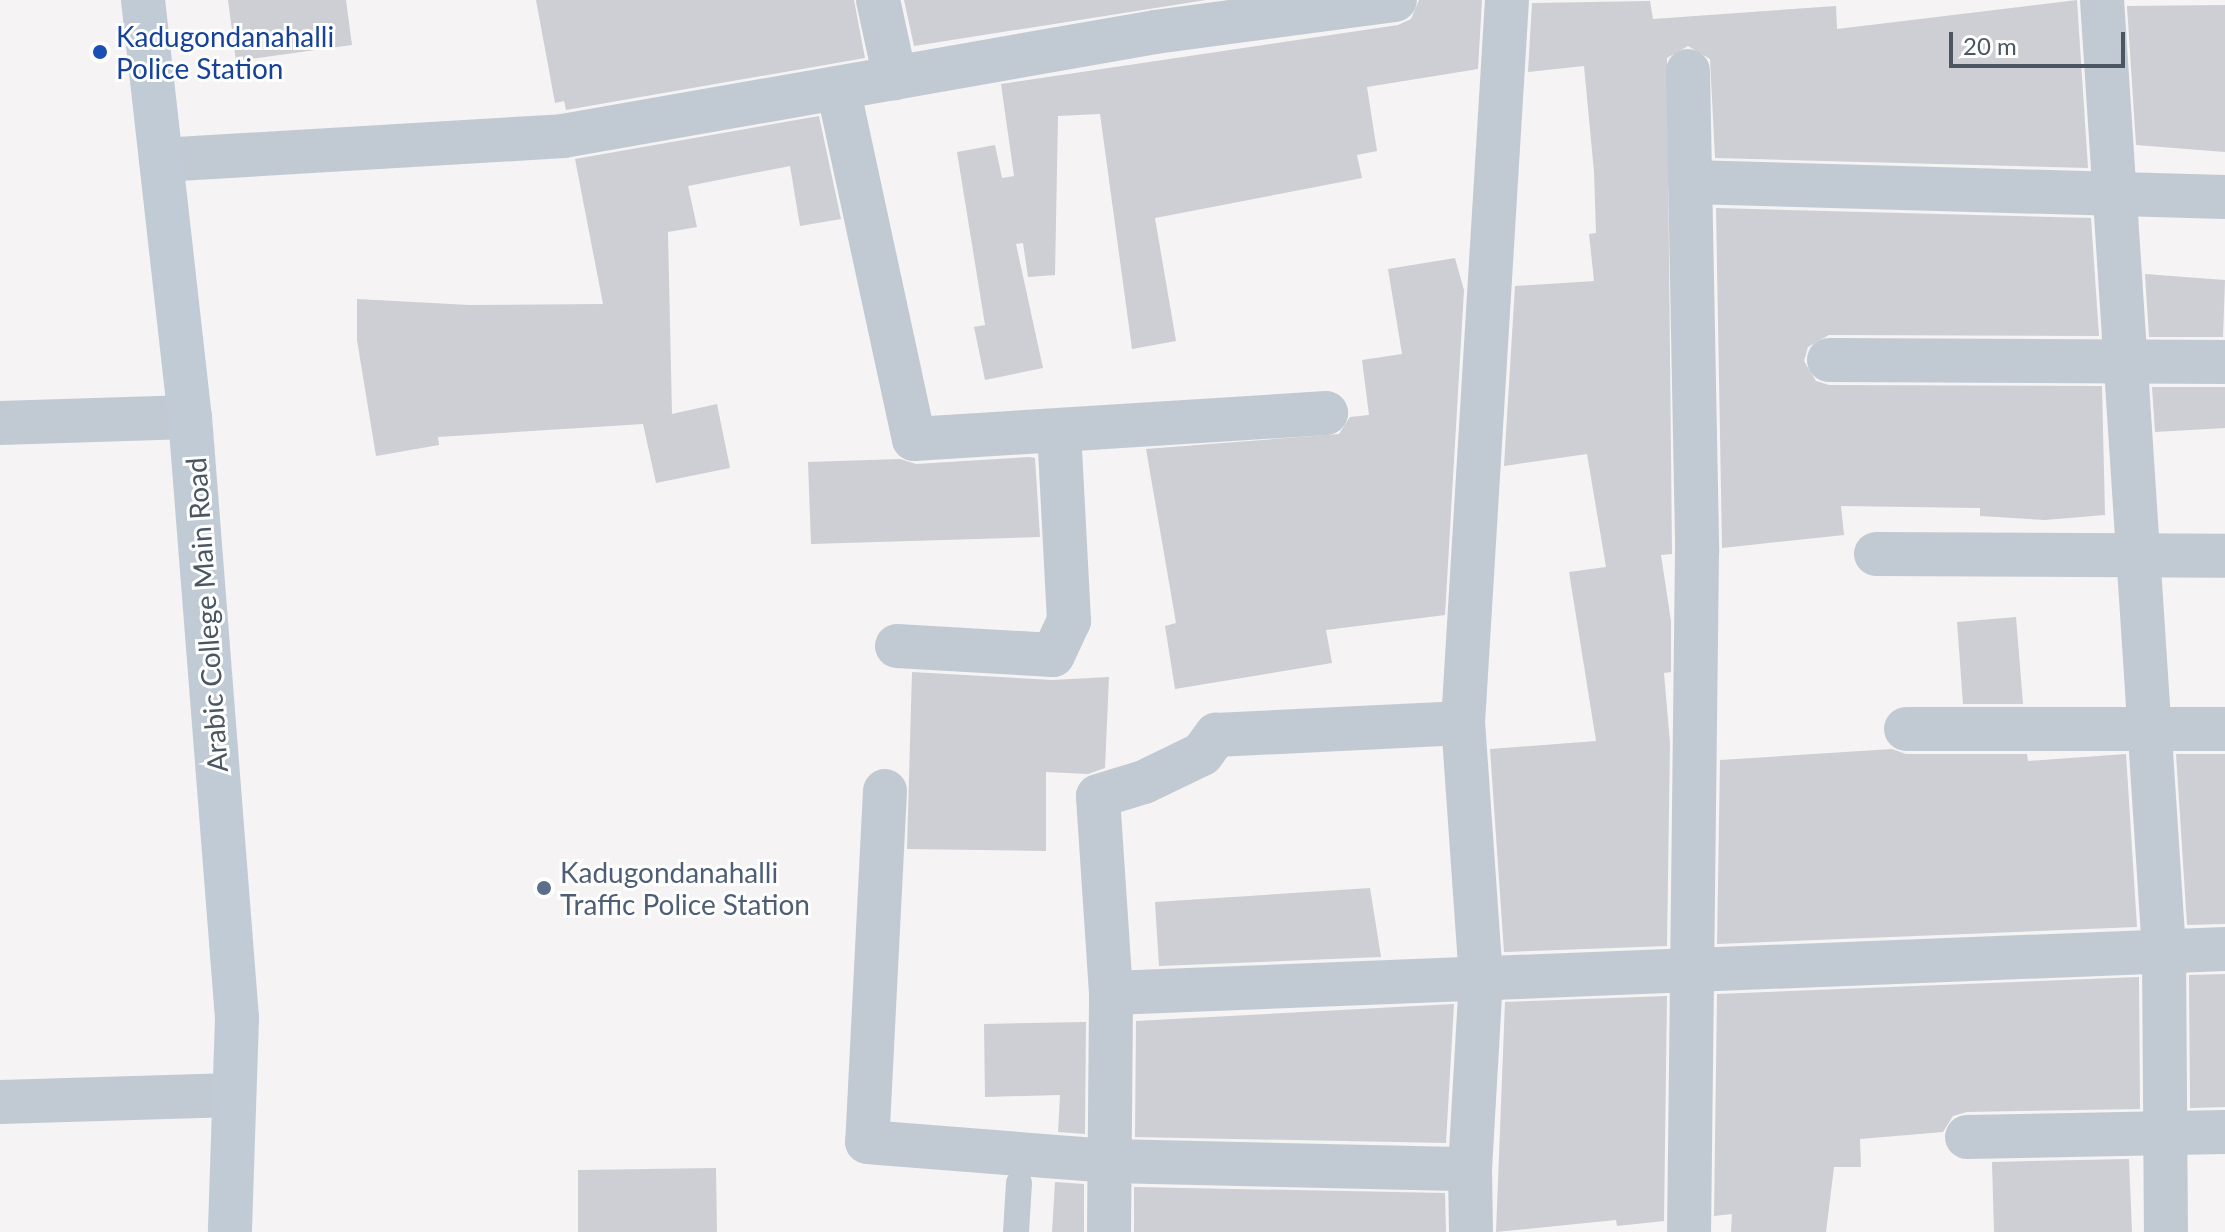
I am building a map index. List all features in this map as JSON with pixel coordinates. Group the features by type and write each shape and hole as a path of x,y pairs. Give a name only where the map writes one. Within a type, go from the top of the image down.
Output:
{"main road":[{"name":"Arabic College Main Road","path":"143,0 190,417 237,1018 230,1232"}],"street":[{"path":"878,0 895,78"},
{"path":"161,160 563,136 895,78 1152,16 1395,0"},
{"path":"1471,1232 1470,1169 1481,979 1463,723 1507,0"},
{"path":"2102,0 2128,359 2164,951 2166,1232"},
{"path":"1688,71 1697,552 1689,1232"},
{"path":"838,88 914,439 1326,413"},
{"path":"1690,182 2225,197"},
{"path":"1829,360 2128,359 2225,362"},
{"path":"0,423 190,417"},
{"path":"897,646 1053,655 1069,621 1059,430"},
{"path":"1876,554 2225,556"},
{"path":"1109,1232 1111,993 1098,796 1144,782 1202,754 1216,735 1463,723"},
{"path":"1906,729 2225,729"},
{"path":"885,791 867,1142 1110,1161 1470,1169"},
{"path":"1111,993 2225,949"},
{"path":"0,1102 234,1095"},
{"path":"1967,1137 2225,1132"}],"lane":[{"path":"1016,1232 1019,1183"}],"building":[{"path":"228,0 346,0 352,45 236,61"},
{"path":"536,0 854,0 865,58 566,110 564,101 555,103"},
{"path":"904,0 1206,0 914,46"},
{"path":"1419,0 1482,0 1478,69 1367,87 1377,151 1357,155 1362,178 1155,218 1176,341 1132,349 1100,114 1058,116 1055,275 1028,277 1023,243 1016,244 1043,368 985,380 974,327 985,325 957,152 995,145 1002,178 1014,176 1001,84 1398,25 1411,19"},
{"path":"2077,0 2088,168 1715,158 1710,59 1688,46 1667,58 1672,554 1661,555 1671,621 1671,672 1664,673 1670,743 1667,946 1504,952 1490,749 1596,741 1569,572 1606,567 1587,454 1504,466 1515,286 1594,281 1589,234 1596,233 1594,172 1584,66 1528,72 1532,3 1650,1 1653,19 1836,6 1837,29"},
{"path":"2225,5 2225,152 2136,145 2127,6"},
{"path":"819,116 841,219 800,226 790,166 688,186 697,227 668,232 672,414 717,404 730,468 656,483 643,424 438,437 439,445 376,456 357,340 357,299 469,305 603,304 575,159"},
{"path":"1716,208 2091,218 2099,336 1829,335 1808,347 1804,361 1816,381 1829,385 2102,386 2105,515 2045,520 1980,516 1980,508 1841,506 1844,535 1722,548"},
{"path":"1455,258 1464,290 1445,615 1326,630 1332,663 1175,689 1165,626 1176,623 1146,449 1339,434 1350,417 1369,415 1362,360 1402,354 1388,269"},
{"path":"2145,274 2225,280 2223,337 2149,337"},
{"path":"2152,387 2225,387 2225,428 2155,432"},
{"path":"1035,458 1040,537 811,544 808,462 900,459 916,464"},
{"path":"2016,617 2023,704 1963,704 1957,622"},
{"path":"912,672 1052,680 1109,677 1105,768 1088,774 1046,772 1046,851 907,849"},
{"path":"1892,749 1906,754 2027,754 2028,761 2126,754 2137,927 1717,944 1720,760"},
{"path":"2176,754 2225,754 2225,924 2187,925"},
{"path":"1370,888 1381,957 1159,966 1155,902"},
{"path":"2225,974 2225,1107 2190,1108 2189,975"},
{"path":"2139,977 2140,1109 1967,1112 1953,1116 1943,1132 1860,1139 1861,1167 1834,1167 1826,1232 1731,1232 1732,1214 1714,1216 1717,994"},
{"path":"1667,996 1664,1221 1617,1226 1616,1220 1496,1232 1505,1002"},
{"path":"1454,1004 1446,1143 1135,1137 1136,1021"},
{"path":"1086,1022 1085,1134 1058,1132 1060,1095 985,1097 984,1024"},
{"path":"2129,1159 2132,1232 1994,1232 1992,1162"},
{"path":"716,1168 717,1232 578,1232 578,1170"},
{"path":"1055,1182 1084,1184 1084,1232 1052,1232"},
{"path":"1134,1187 1445,1193 1446,1232 1134,1232"}],"place":[{"name":"Kadugondanahalli Police Station","path":"100,52"},
{"name":"Kadugondanahalli Traffic Police Station","path":"544,888"}]}
